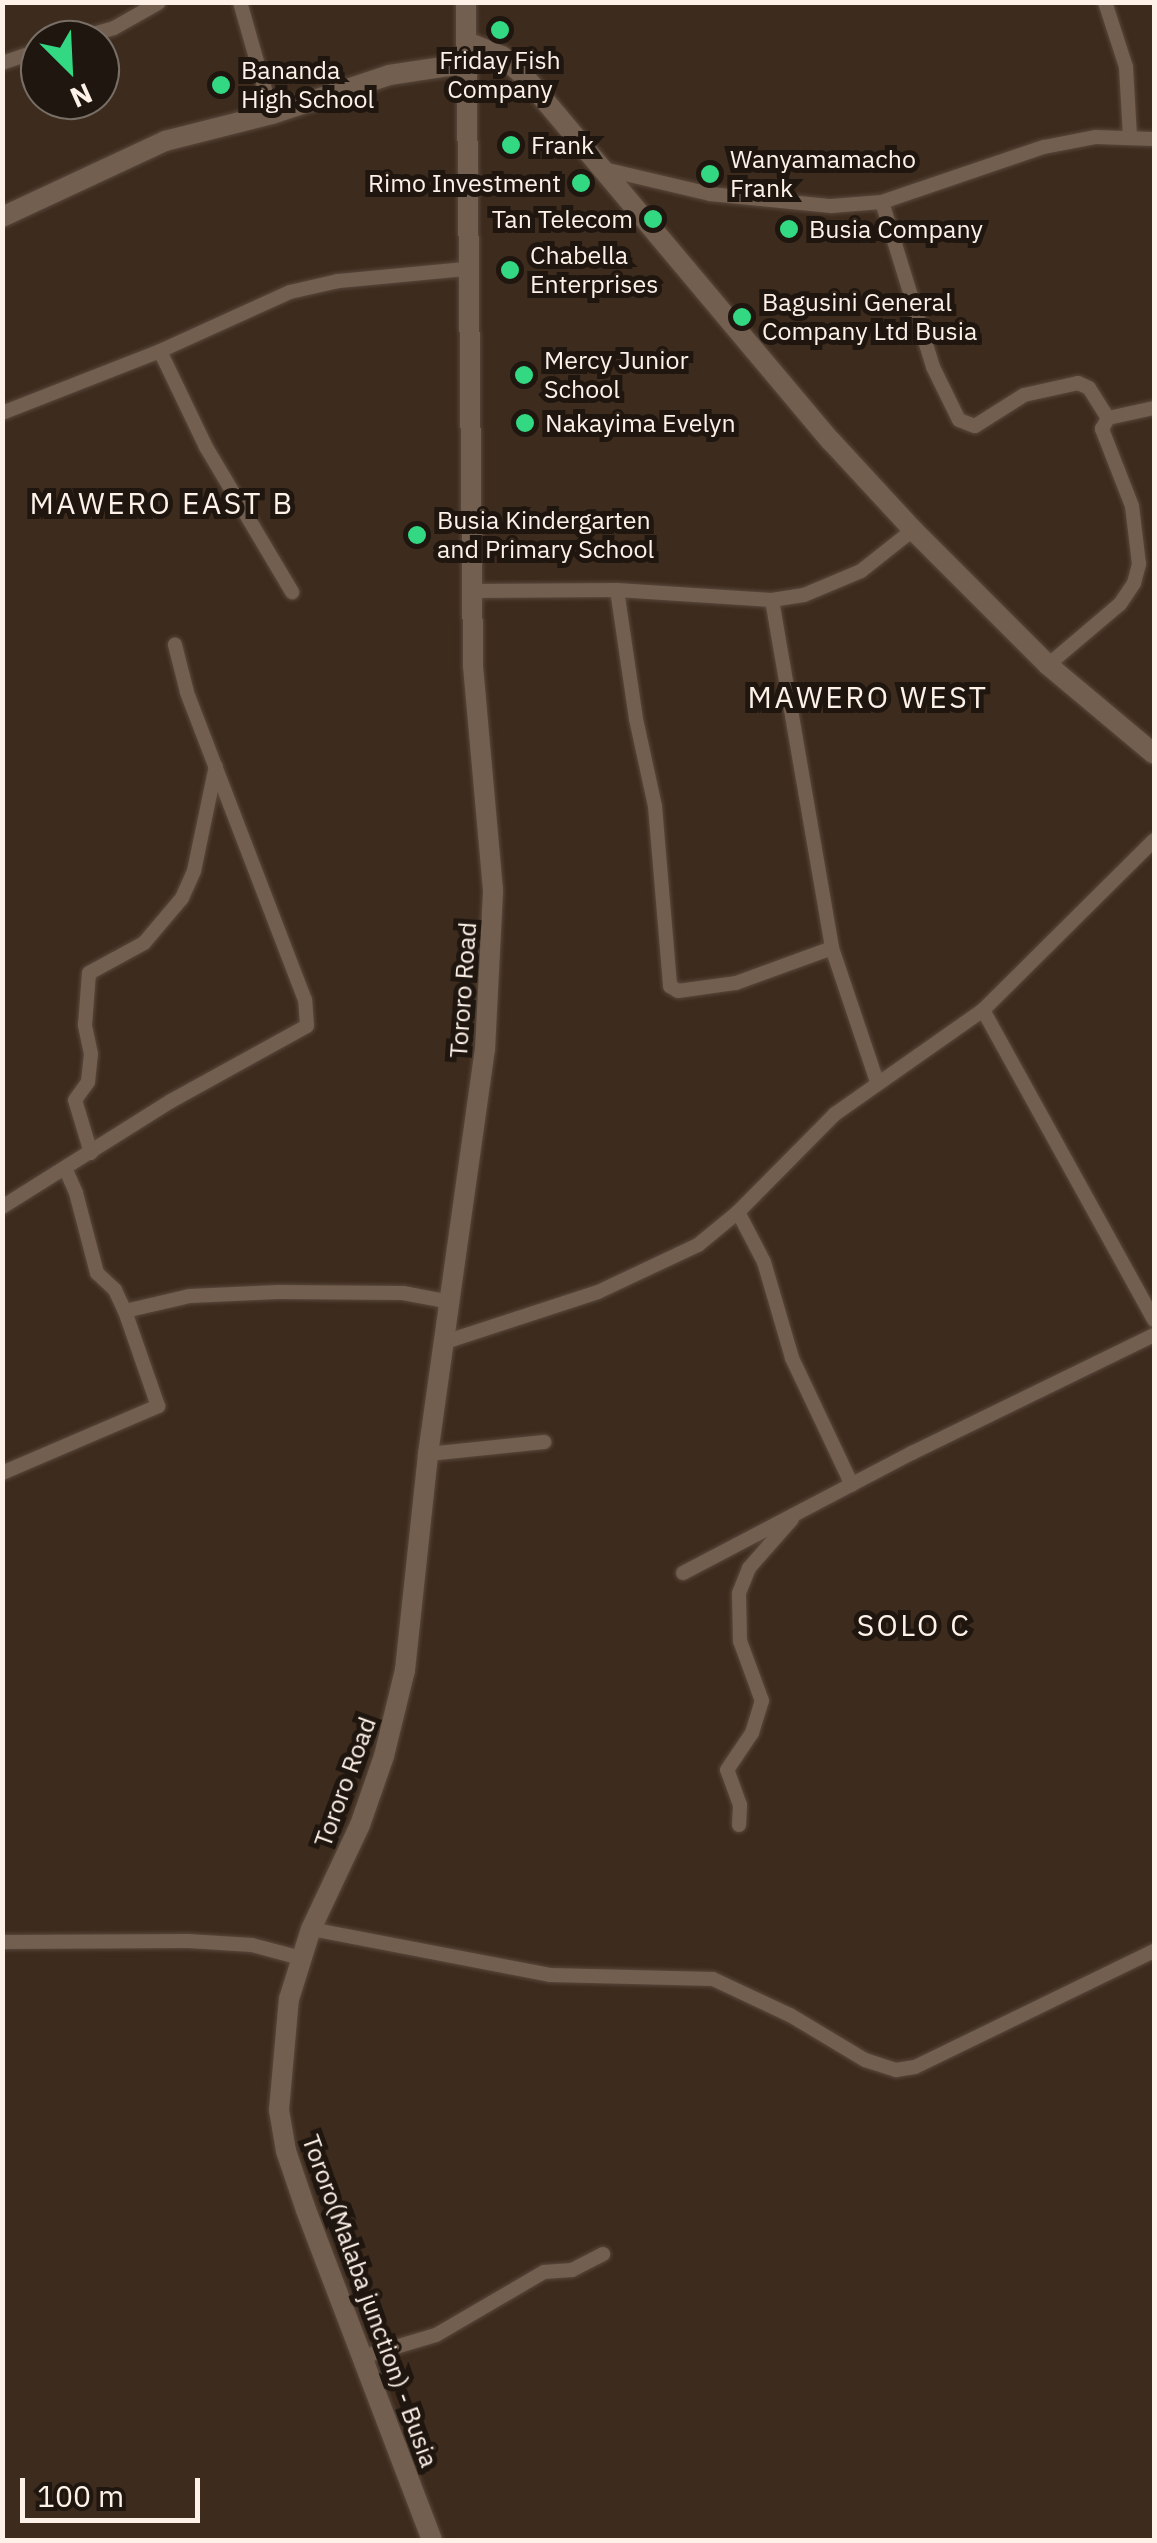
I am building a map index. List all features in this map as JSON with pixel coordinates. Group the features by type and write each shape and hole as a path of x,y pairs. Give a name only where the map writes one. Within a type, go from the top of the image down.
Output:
{"main road":[{"name":"Tororo Road","path":"301,1958 360,1824 397,1710 428,1454 485,1050 493,943 490,849 474,697 466,269 466,2"},
{"path":"467,42 512,64 608,170 820,427 913,530 1048,665 1154,754"},
{"path":"2,217 164,141 272,114 390,74 468,64"},
{"name":"Tororo(Malaba junction) - Busia","path":"301,1958 283,2032 278,2110 286,2152 432,2540"}],"street":[{"path":"240,2 272,114"},
{"path":"1105,2 1126,67 1130,136"},
{"path":"120,25 157,3"},
{"path":"608,170 710,194 831,206 882,202 1044,147 1096,136 1154,139"},
{"path":"882,202 933,367 959,420 976,426 1024,394 1078,383 1088,388 1108,418"},
{"path":"2,413 160,352 308,287 466,269"},
{"path":"160,352 206,447 292,592"},
{"path":"1048,665 1120,604 1134,583 1139,564 1132,506 1102,429 1108,418 1154,408"},
{"path":"473,592 618,590 772,600 804,595 862,571 913,530"},
{"path":"618,590 636,719 655,806 670,986 678,991 736,983 832,948"},
{"path":"772,600 832,948 860,1044 877,1082"},
{"path":"2,1207 171,1100 308,1026 305,1000 174,645"},
{"path":"90,1153 75,1100 88,1082 91,1054 84,1025 89,973 144,943 182,898 194,872 216,765"},
{"path":"445,1342 625,1280 690,1250 738,1212 808,1138 877,1082 983,1010 1154,840"},
{"path":"983,1010 1154,1320"},
{"path":"2,1473 158,1406 125,1311 115,1290 97,1273 87,1247 87,1230 76,1193 64,1168"},
{"path":"738,1212 764,1262 792,1358 852,1485"},
{"path":"125,1311 190,1296 278,1292 403,1293 451,1302"},
{"path":"684,1573 798,1511 1154,1335"},
{"path":"428,1454 544,1442"},
{"path":"739,1825 740,1804 728,1770 752,1733 762,1701 740,1641 739,1594 749,1568 798,1511"},
{"path":"312,1929 550,1975 713,1979 790,2015 865,2060 896,2070 915,2066 1154,1950"},
{"path":"2,1942 188,1940 252,1945 301,1958"},
{"path":"362,2357 425,2340 544,2272 572,2270 603,2254"}],"place":[{"name":"Friday Fish Company","path":"500,30"},
{"name":"Bananda High School","path":"221,85"},
{"name":"Frank","path":"511,145"},
{"name":"Wanyamamacho Frank","path":"710,174"},
{"name":"Rimo Investment","path":"581,183"},
{"name":"Tan Telecom","path":"653,219"},
{"name":"Busia Company","path":"789,229"},
{"name":"Chabella Enterprises","path":"510,270"},
{"name":"Bagusini General Company Ltd Busia","path":"742,317"},
{"name":"Mercy Junior School","path":"524,375"},
{"name":"Nakayima Evelyn","path":"525,423"},
{"name":"Busia Kindergarten and Primary School","path":"417,535"}],"district":[{"name":"MAWERO EAST B","path":"162,503"},
{"name":"MAWERO WEST","path":"868,697"},
{"name":"SOLO C","path":"914,1625"}]}
